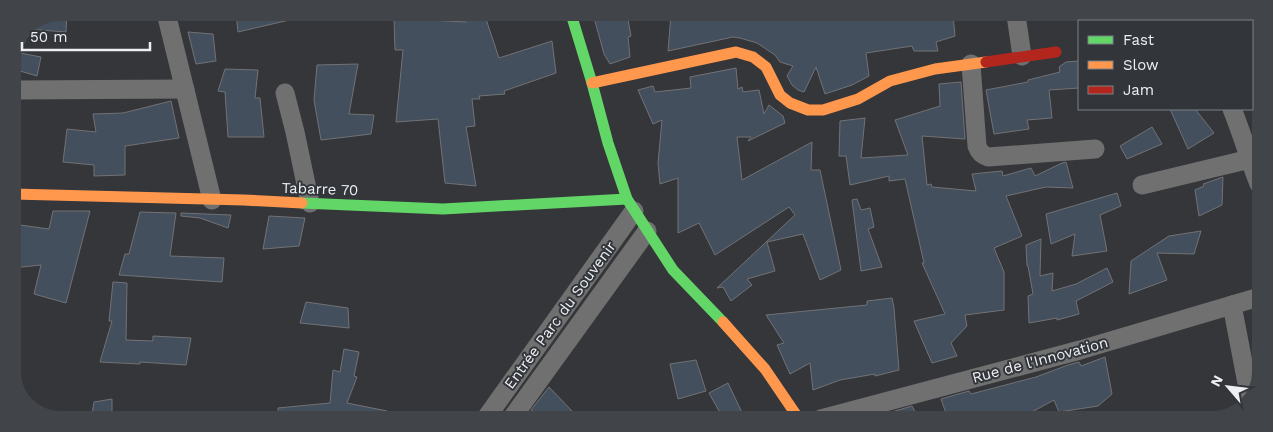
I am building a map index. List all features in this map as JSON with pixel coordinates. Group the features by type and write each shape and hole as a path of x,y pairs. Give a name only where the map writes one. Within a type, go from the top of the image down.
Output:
{"street":[{"path":"168,21 212,200"},
{"path":"573,21 608,143 630,205 673,270 765,369 793,411"},
{"path":"1017,21 1022,56"},
{"path":"592,83 736,52 753,57 766,67 780,95 790,103 808,110 823,110 858,99 890,81 935,69 1056,52"},
{"path":"971,64 977,146 981,153 988,157 1094,149"},
{"path":"21,90 185,89"},
{"path":"285,93 310,203"},
{"path":"1232,110 1252,164"},
{"path":"1142,185 1250,159"},
{"name":"Tabarre 70","path":"21,194 443,209 630,205"},
{"name":"Entrée Parc du Souvenir","path":"491,411 630,205"},
{"name":"Entrée Parc du Souvenir","path":"517,411 647,231"},
{"name":"Rue de l'Innovation","path":"851,411 1080,350 1252,299"},
{"path":"1232,305 1248,389"}],"building":[{"path":"67,21 66,32 37,30 45,24"},
{"path":"237,21 285,21 238,32"},
{"path":"394,21 487,21 499,58 552,41 556,73 504,91 505,94 479,96 480,99 472,99 475,126 466,127 476,186 445,183 438,119 396,122 403,50 395,50"},
{"path":"595,21 628,21 631,36 628,37 630,57 610,64 604,54"},
{"path":"670,21 954,21 955,36 936,42 938,51 914,51 912,46 866,53 869,76 852,85 825,94 816,67 804,92 798,90 792,85 787,76 793,66 780,62 775,55 757,43 740,38 733,37 668,51"},
{"path":"188,32 213,34 216,61 196,64"},
{"path":"22,53 41,57 37,76 21,71"},
{"path":"1078,61 1078,88 1049,90 1052,118 1027,120 1029,129 994,134 986,90 1028,82 1028,80 1060,72 1059,67 1066,62"},
{"path":"358,64 349,114 374,115 371,134 321,140 314,100 317,65"},
{"path":"736,68 738,89 742,87 743,92 759,90 764,114 769,105 783,116 785,123 748,141 751,137 737,137 742,180 812,142 811,170 820,170 841,270 820,280 803,234 767,242 775,271 747,279 752,285 731,301 723,287 717,288 795,215 789,207 715,255 699,223 678,233 678,178 660,184 658,163 662,120 653,124 638,90 653,86 655,92 691,88 690,77"},
{"path":"225,69 258,70 255,98 260,98 264,137 228,137 225,92 218,91"},
{"path":"961,82 965,139 922,136 927,185 976,191 972,174 1002,171 1003,176 1031,168 1035,176 1066,162 1073,188 1046,187 1006,196 1022,236 994,248 1004,272 1004,310 965,315 967,326 951,343 957,356 932,363 914,321 945,314 922,263 924,263 905,179 889,181 889,176 850,185 846,156 839,156 840,121 865,118 861,158 908,155 895,120 940,106 939,84"},
{"path":"171,101 179,138 125,146 125,175 94,176 94,165 63,162 67,129 96,132 93,114 123,113"},
{"path":"1170,110 1196,110 1214,133 1188,149"},
{"path":"1152,127 1162,144 1127,159 1120,146"},
{"path":"1223,177 1222,205 1199,216 1195,190 1204,186 1203,184"},
{"path":"1117,193 1121,206 1100,215 1107,251 1072,256 1075,234 1051,244 1046,214"},
{"path":"857,199 861,210 870,208 874,227 868,229 882,267 861,271 852,200"},
{"path":"53,211 90,211 66,303 34,294 41,265 21,267 21,225 49,229"},
{"path":"140,212 176,213 170,256 224,258 222,282 119,275 125,254 129,254"},
{"path":"181,213 231,215 228,228 200,218 181,216"},
{"path":"269,216 305,218 299,246 263,249"},
{"path":"1201,231 1194,254 1157,253 1167,280 1129,294 1131,261 1169,236"},
{"path":"1041,239 1040,276 1053,273 1052,291 1076,284 1107,268 1113,282 1076,301 1079,314 1057,320 1057,318 1029,323 1028,296 1033,294 1027,266 1026,245"},
{"path":"113,282 127,283 126,340 153,341 153,336 191,338 186,365 100,362 112,321 109,321"},
{"path":"892,298 899,370 875,376 875,374 840,380 813,390 810,363 790,374 777,345 784,343 766,315 867,305 867,301"},
{"path":"306,302 348,308 349,328 300,323"},
{"path":"344,349 359,352 354,376 357,377 347,403 387,411 278,411 278,408 330,403 333,370 340,372"},
{"path":"1105,357 1112,394 1098,406 1059,411 1054,400 1034,411 945,411 941,399 969,391 971,394 1036,377 1079,362 1081,366"},
{"path":"696,360 706,391 678,399 670,364"},
{"path":"728,383 741,411 719,411 709,393"},
{"path":"549,387 572,411 532,411 531,410"},
{"path":"112,399 112,411 92,411 94,402"},
{"path":"912,406 915,411 895,411"}],"traffic: fast":[{"path":"573,21 608,143 627,199 673,270 723,322"},
{"path":"302,203 443,209 627,199"}],"traffic: slow":[{"path":"592,83 736,52 753,57 766,67 780,95 790,103 808,110 823,110 858,99 890,81 935,69 986,62"},
{"path":"21,194 302,203"},
{"path":"723,322 765,369 794,411"}],"traffic: jam":[{"path":"986,62 1056,52"}]}
